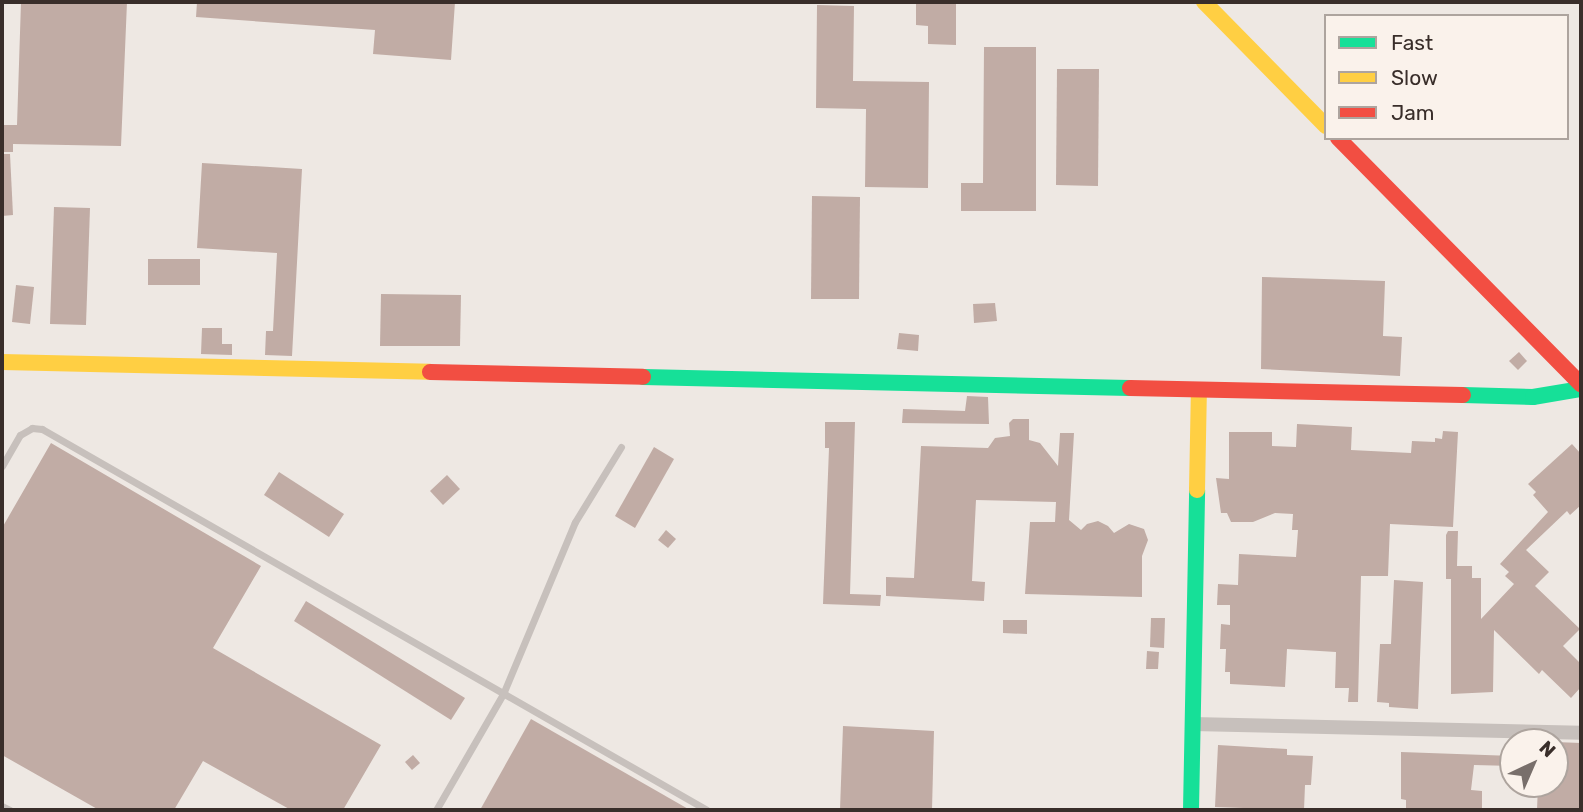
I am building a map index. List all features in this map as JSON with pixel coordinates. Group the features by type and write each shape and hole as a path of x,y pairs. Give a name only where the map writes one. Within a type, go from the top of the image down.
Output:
{"street":[{"path":"1204,2 1324,124"},
{"path":"1340,140 1581,384"},
{"path":"2,362 1532,397 1581,389"},
{"path":"1191,810 1199,390"},
{"path":"1192,724 1581,733"}],"lane":[{"path":"2,466 26,429 41,429 707,810"},
{"path":"436,810 503,694 575,522 621,447"},
{"path":"2,806 10,810"}],"building":[{"path":"21,2 127,2 121,146 13,144 13,152 2,152 2,125 17,125"},
{"path":"197,2 455,2 451,60 373,54 375,30 196,17"},
{"path":"916,2 956,2 956,45 928,44 928,26 916,25"},
{"path":"817,5 854,6 853,81 929,82 928,188 865,187 866,109 816,108"},
{"path":"984,47 1036,47 1036,211 961,211 961,183 983,183"},
{"path":"1057,69 1099,69 1098,186 1056,185"},
{"path":"2,154 10,154 13,215 2,216"},
{"path":"202,163 302,169 292,356 265,355 266,331 273,331 277,253 197,248"},
{"path":"812,196 860,197 859,299 811,299"},
{"path":"54,207 90,208 86,325 50,324"},
{"path":"148,259 200,259 200,285 148,285"},
{"path":"1262,277 1385,281 1383,336 1402,337 1400,376 1261,369"},
{"path":"16,285 34,287 30,324 12,322"},
{"path":"381,294 461,295 460,346 380,346"},
{"path":"995,303 997,321 974,323 973,304"},
{"path":"202,328 222,328 222,344 232,344 232,355 201,354"},
{"path":"899,333 919,335 918,351 897,349"},
{"path":"1519,352 1527,361 1518,370 1509,361"},
{"path":"967,396 988,397 989,424 902,423 903,409 965,411"},
{"path":"1013,419 1029,419 1029,440 1040,443 1058,466 1060,433 1074,433 1069,520 1081,530 1087,524 1098,521 1114,533 1129,524 1144,529 1148,540 1142,556 1142,597 1025,594 1030,522 1055,522 1056,502 976,500 972,581 985,582 984,601 886,596 886,577 914,578 921,446 988,448 995,438 1010,436 1009,423"},
{"path":"825,422 855,422 850,594 881,595 880,606 823,604 829,448 825,448"},
{"path":"1297,424 1352,427 1351,450 1411,453 1412,441 1435,442 1435,438 1442,439 1443,431 1458,432 1453,527 1390,524 1388,576 1361,576 1358,702 1348,702 1349,688 1335,688 1336,652 1287,649 1285,687 1230,684 1230,672 1225,672 1226,649 1220,649 1221,624 1230,625 1230,605 1217,605 1218,584 1238,585 1239,554 1296,557 1298,530 1292,530 1293,514 1275,513 1253,522 1231,522 1227,513 1221,513 1216,478 1229,479 1229,432 1272,432 1272,446 1296,447"},
{"path":"51,443 261,566 213,648 381,745 343,810 291,810 203,761 174,810 99,810 2,755 2,528"},
{"path":"1572,444 1581,454 1581,505 1570,515 1567,511 1526,550 1549,572 1535,586 1580,629 1563,646 1581,664 1581,687 1571,698 1542,670 1539,674 1494,630 1493,692 1451,694 1451,579 1446,579 1446,535 1448,531 1458,531 1457,566 1472,566 1472,578 1481,578 1481,619 1514,584 1505,576 1509,572 1500,564 1548,512 1533,495 1536,492 1528,484"},
{"path":"654,447 674,459 635,528 615,516"},
{"path":"279,472 344,514 329,537 264,495"},
{"path":"447,475 460,489 443,505 430,491"},
{"path":"666,530 676,539 668,548 658,540"},
{"path":"1394,580 1423,582 1418,709 1389,707 1389,703 1377,702 1380,644 1391,644"},
{"path":"306,601 465,698 451,720 294,621"},
{"path":"1151,618 1165,618 1164,648 1150,647"},
{"path":"1003,620 1027,620 1027,634 1003,633"},
{"path":"1147,651 1159,652 1158,669 1146,669"},
{"path":"531,719 690,810 480,810"},
{"path":"843,726 934,731 932,810 840,810"},
{"path":"1569,743 1581,743 1581,810 1537,810 1537,798 1569,798"},
{"path":"1218,745 1287,749 1287,755 1313,756 1311,785 1305,785 1304,810 1215,807"},
{"path":"1401,752 1499,756 1499,766 1474,765 1471,790 1482,791 1482,810 1406,810 1406,800 1401,799"},
{"path":"413,755 420,763 412,770 405,762"}],"traffic: fast":[{"path":"643,377 1130,388"},
{"path":"1463,395 1533,397 1581,389"},
{"path":"1191,810 1197,490"}],"traffic: slow":[{"path":"1204,2 1324,124"},
{"path":"2,362 430,372"},
{"path":"1197,490 1199,390"}],"traffic: jam":[{"path":"1340,140 1581,384"},
{"path":"430,372 643,377"},
{"path":"1130,388 1463,395"}]}
